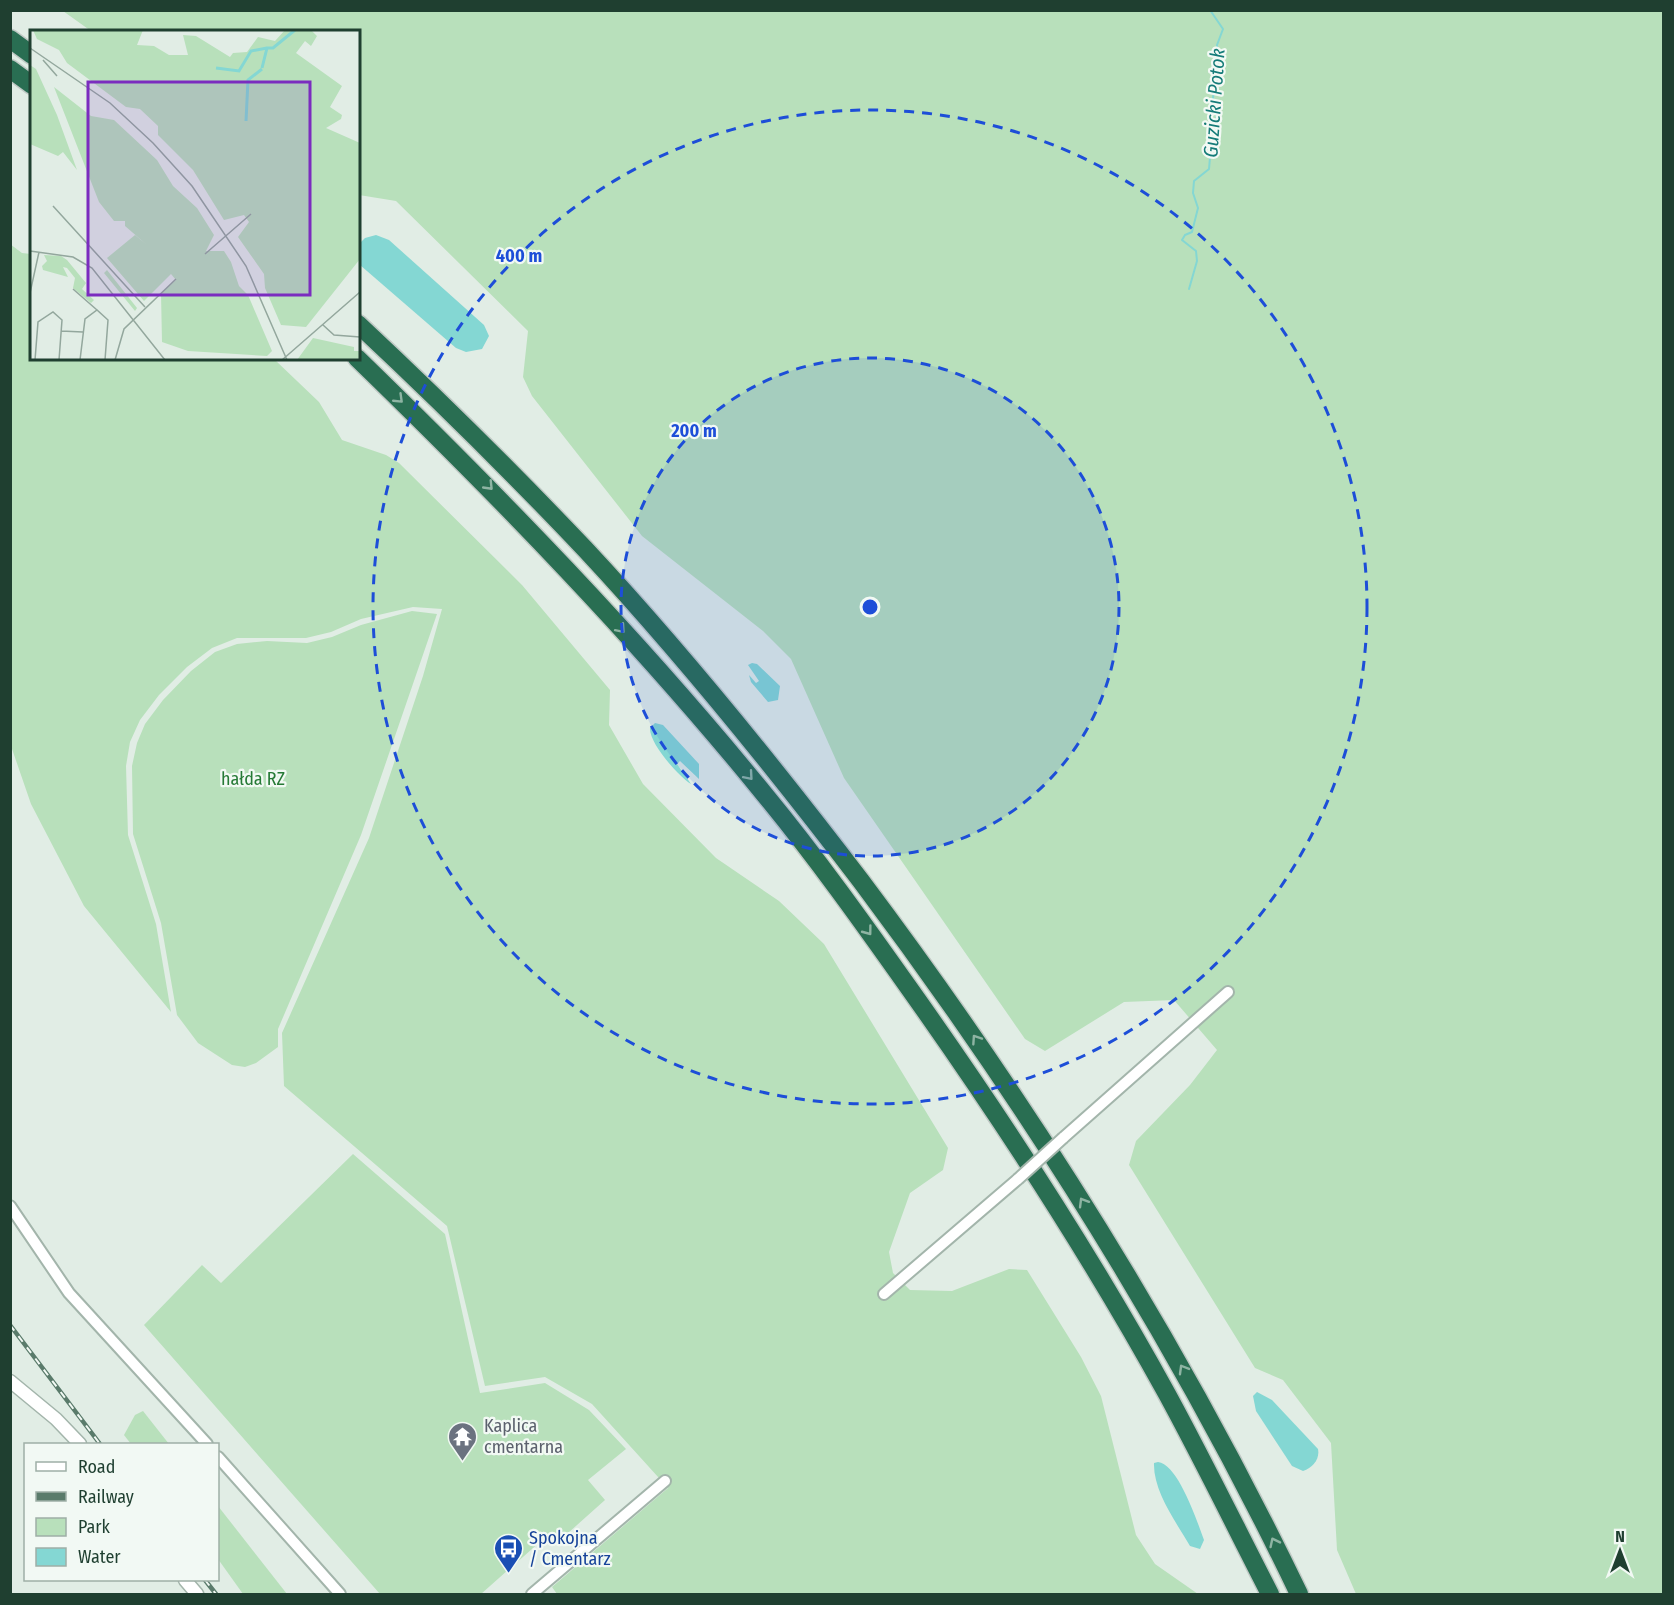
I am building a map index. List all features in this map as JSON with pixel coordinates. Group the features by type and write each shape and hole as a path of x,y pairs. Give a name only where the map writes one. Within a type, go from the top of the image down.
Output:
{"highway":[{"path":"10,39 30,54"},
{"path":"10,69 30,84"},
{"path":"360,326 495,455 620,587 784,780 940,988 1029,1118 1160,1329 1248,1491 1299,1594"},
{"path":"359,360 487,484 599,603 765,795 871,935 980,1087 1093,1269 1168,1396 1270,1594"}],"street":[{"path":"884,1294 1018,1179 1228,992"},
{"path":"10,1206 69,1293 206,1443"},
{"path":"10,1381 56,1419 79,1443"},
{"path":"219,1457 340,1594"},
{"path":"532,1594 665,1481"},
{"path":"186,1581 197,1594"}],"green space":[{"path":"63,11 1663,11 1663,1594 1356,1594 1337,1550 1331,1443 1283,1380 1255,1368 1129,1165 1136,1141 1190,1085 1217,1050 1174,1000 1124,1002 1045,1051 1025,1039 844,778 791,659 763,631 642,536 532,396 523,377 528,331 396,201 360,195 360,30 90,30"},
{"path":"10,244 22,253 30,254 30,360 275,360 319,402 342,440 386,455 399,463 522,585 610,690 609,725 643,784 716,858 779,901 824,944 948,1148 943,1170 910,1193 889,1252 893,1273 910,1290 952,1291 1009,1269 1027,1270 1081,1357 1101,1396 1136,1535 1155,1564 1198,1594 557,1594 552,1587 668,1488 592,1404 545,1377 485,1386 447,1226 284,1086 282,1033 369,838 423,676 442,609 413,607 361,619 331,632 306,638 237,638 212,648 187,667 159,695 140,720 130,742 126,766 128,835 156,924 171,1012 84,906 31,804 11,746"},
{"name":"hałda RZ","path":"412,611 437,614 361,835 278,1029 278,1047 256,1063 245,1067 232,1065 198,1043 177,1015 161,923 133,834 132,766 137,743 145,724 163,700 191,671 215,652 237,644 267,641 307,643"},
{"path":"353,1154 445,1234 480,1393 545,1383 589,1410 626,1449 588,1480 605,1500 558,1542 550,1533 481,1594 380,1594 144,1325 202,1265 221,1283"},
{"path":"143,1411 168,1443 130,1443 124,1435 135,1415"},
{"path":"219,1507 287,1594 243,1594 219,1560"}],"water":[{"path":"376,235 389,240 484,325 489,336 482,349 466,352 456,348 360,265 360,243 365,238"},
{"path":"757,664 780,686 778,700 768,702 751,682 749,675 756,683 759,681 748,665"},
{"path":"655,723 663,725 699,764 699,779 680,761 677,764 691,784 665,759 651,734 650,728"},
{"path":"1257,1392 1272,1400 1318,1449 1317,1459 1310,1467 1303,1471 1292,1466 1256,1411 1253,1396"},
{"path":"1158,1462 1173,1472 1186,1495 1204,1540 1200,1549 1190,1546 1166,1506 1155,1474 1154,1463"}],"waterway":[{"name":"Guzicki Potok","path":"1189,289 1197,261 1196,251 1182,240 1185,235 1192,232 1198,208 1193,193 1194,181 1209,169 1212,134 1217,120 1213,97 1219,72 1217,45 1223,29 1210,10"}],"railway":[{"path":"10,1325 99,1443"},
{"path":"206,1581 216,1594"}],"place":[{"name":"Kaplica cmentarna","path":"463,1462"},
{"name":"Spokojna / Cmentarz","path":"508,1574"}]}
